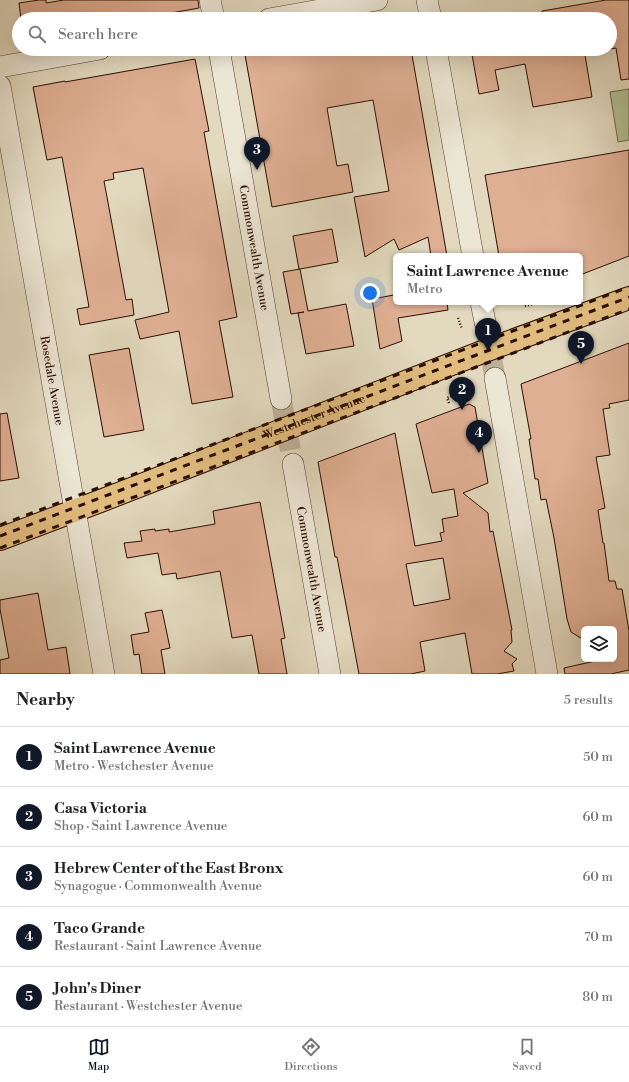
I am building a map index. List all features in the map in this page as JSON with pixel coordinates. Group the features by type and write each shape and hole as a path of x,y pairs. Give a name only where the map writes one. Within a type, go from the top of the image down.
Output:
{"main road":[{"name":"Westchester Avenue","path":"0,538 490,349 629,298"}],"street":[{"path":"210,0 213,12"},
{"path":"308,12 376,0"},
{"path":"427,0 430,12"},
{"path":"0,67 61,56"},
{"name":"Commonwealth Avenue","path":"220,56 281,399"},
{"path":"437,56 472,253"},
{"name":"Rosedale Avenue","path":"0,86 104,674"},
{"path":"495,378 547,674"},
{"name":"Commonwealth Avenue","path":"293,464 330,674"}],"path":[{"path":"458,318 462,329"},
{"path":"449,403 447,398 452,396"}],"green space":[{"path":"629,89 629,140 618,142 610,92"}],"building":[{"path":"39,0 46,0 46,3 64,0 198,0 199,8 177,12 20,12 19,3"},
{"path":"606,0 629,0 629,79 621,80 617,54 617,12 542,11"},
{"path":"245,56 412,56 446,253 431,253 428,237 399,250 394,239 365,257 354,197 389,191 373,100 327,108 337,166 348,164 353,192 272,207"},
{"path":"472,56 585,56 592,97 533,107 525,64 495,70 499,90 479,94"},
{"path":"195,59 209,131 204,132 237,317 219,321 233,397 192,404 179,331 140,339 135,320 169,312 143,168 113,173 114,179 104,181 126,300 132,299 134,315 80,325 77,309 89,307 62,157 47,160 33,87"},
{"path":"629,150 629,256 583,274 583,253 498,253 485,175"},
{"path":"332,229 338,262 299,269 293,236"},
{"path":"300,269 308,311 346,304 354,346 306,354 298,313 304,312 291,314 283,272"},
{"path":"393,295 393,305 447,305 448,310 398,318 402,341 380,349 372,299"},
{"path":"629,343 629,400 609,404 610,408 603,409 610,455 596,457 605,508 598,510 603,543 609,581 615,581 617,589 622,589 629,631 629,670 611,674 565,674 564,668 591,662 617,662 617,626 581,626 581,638 571,632 567,619 546,499 541,500 538,479 535,479 529,439 531,439 521,384"},
{"path":"129,348 144,430 104,437 89,355"},
{"path":"469,404 475,407 488,483 463,493 488,513 490,532 493,531 512,630 512,642 504,651 517,659 512,664 514,671 497,674 472,674 465,633 420,642 425,671 411,674 359,674 337,557 335,557 318,462 395,433 415,546 442,541 440,533 444,532 442,519 458,516 454,489 432,493 416,424","holes":["443,558 450,599 414,606 406,564"]},
{"path":"7,413 19,478 0,481 0,414"},
{"path":"260,502 285,638 281,639 287,674 259,674 252,635 232,638 220,571 177,579 176,573 162,575 158,553 127,558 124,543 142,541 140,531 169,529 169,532 215,524 213,511"},
{"path":"38,593 48,650 66,647 70,674 0,674 0,660 9,658 0,609 0,600"},
{"path":"162,610 170,648 161,650 165,674 142,674 139,654 134,655 131,635 149,632 145,613"}],"tunnel":[{"path":"485,322 495,378"},
{"path":"281,399 293,464"}],"railway":[{"path":"583,304 629,287"},
{"path":"0,536 629,297"},
{"path":"0,525 581,305"},
{"path":"0,548 629,309"}],"place":[{"name":"Hebrew Center of the East Bronx","path":"257,170"},
{"name":"Saint Lawrence Avenue","path":"488,351"},
{"name":"John's Diner","path":"581,364"},
{"name":"Casa Victoria","path":"462,410"},
{"name":"Taco Grande","path":"479,453"}]}
